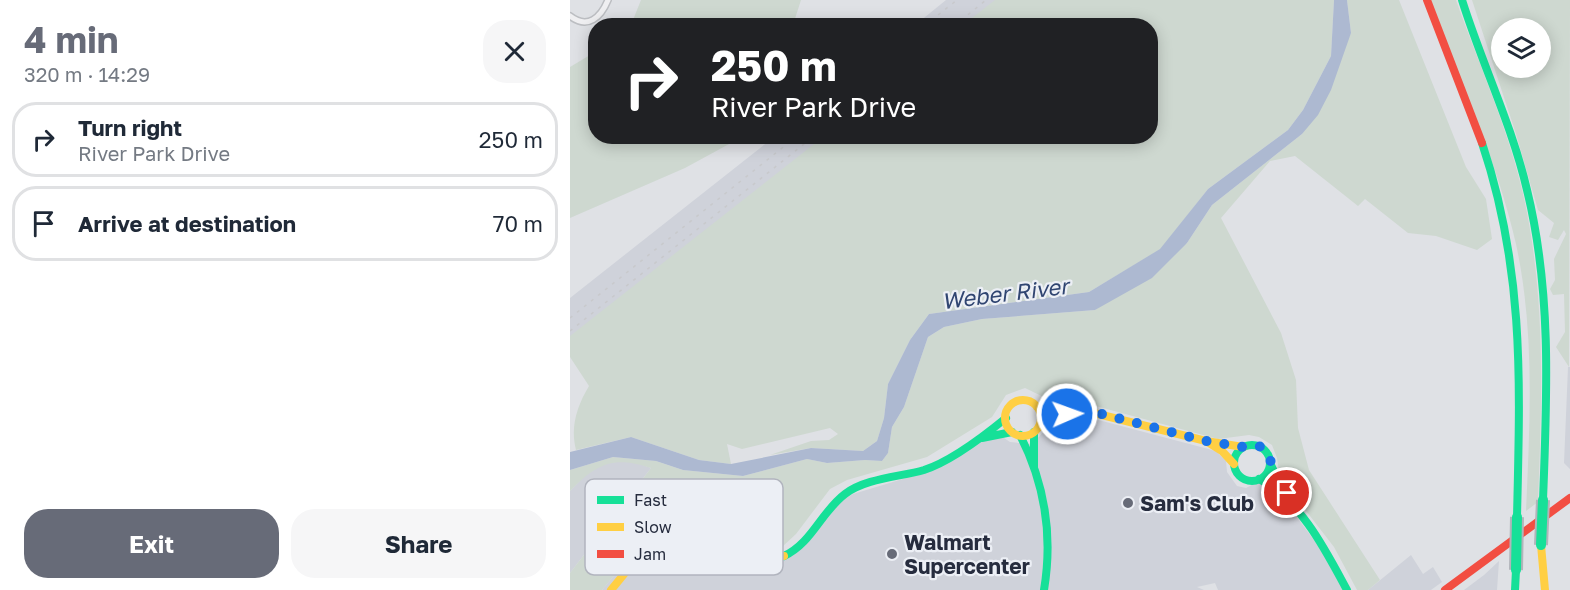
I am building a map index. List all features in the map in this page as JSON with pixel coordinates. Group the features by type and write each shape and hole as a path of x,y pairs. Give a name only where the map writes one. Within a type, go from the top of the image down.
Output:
{"main road":[{"path":"1427,0 1489,166 1503,214 1512,262 1521,338 1515,590"},
{"path":"1462,0 1514,143 1537,238 1549,356 1540,590"},
{"path":"783,556 803,544 837,501 853,490 927,469 982,438 1006,418 1008,409 1015,402 1029,401 1037,407 1041,415 1037,428 1034,467 1048,535 1044,590"},
{"path":"1037,407 1090,411 1206,441 1243,447 1259,446 1267,453 1287,499 1330,557 1347,590"},
{"path":"982,438 1016,434 1037,428 1074,411"},
{"path":"1006,418 1034,467"},
{"path":"1206,441 1222,451 1242,477 1268,482 1287,499"},
{"path":"1234,464 1236,454 1243,447"},
{"path":"1259,479 1267,472 1270,463"},
{"path":"1445,590 1570,498"},
{"path":"1541,545 1545,590"},
{"path":"611,590 623,575"}],"street":[{"path":"597,18 604,11 608,0"},
{"path":"570,16 588,22"}],"shaded area":[{"path":"641,0 801,0 795,18 634,18"},
{"path":"946,0 998,0 976,18 924,18"},
{"path":"995,0 1334,0 1331,56 1303,110 1288,130 1208,189 1161,249 1089,292 929,314 910,340 888,384 884,418 877,441 863,451 811,448 770,455 811,441 829,440 838,434 830,428 742,449 727,444 731,464 699,460 631,437 576,450 574,425 581,401 589,386 570,357 570,336 814,144 1158,144 1158,18 972,18"},
{"path":"1347,0 1399,0 1466,167 1486,199 1492,239 1477,250 1436,236 1408,233 1365,199 1358,206 1295,156 1270,161 1221,218 1281,333 1296,380 1298,428 1309,470 1380,580 1368,590 1357,590 1334,547 1286,485 1279,472 1272,445 1259,437 1249,435 1218,439 1092,405 1052,401 1025,388 1006,395 992,417 927,457 847,480 830,489 796,534 783,546 783,479 643,479 651,468 616,462 597,468 570,491 570,470 613,457 656,461 683,470 743,476 807,459 827,463 882,461 888,453 892,427 904,407 928,337 944,327 982,319 1095,310 1187,243 1212,205 1302,134 1351,33"},
{"path":"1430,0 1456,0 1502,123 1524,198 1536,274 1541,349 1538,502 1526,511 1530,410 1529,343 1516,244 1499,182"},
{"path":"1472,0 1570,0 1569,367 1556,347 1565,332 1564,294 1553,295 1550,289 1555,280 1554,259 1566,234 1564,230 1558,240 1549,237 1554,223 1538,210 1498,78 1551,78 1551,18 1491,18 1491,58"},
{"path":"588,56 588,144 729,144 685,168 570,218 570,67"},
{"path":"765,144 818,144 570,342 570,298"},
{"path":"1568,367 1570,367 1570,469 1564,463"},
{"path":"1064,415 1087,417 1216,451 1226,461 1227,472 1237,486 1246,488 1265,478 1279,493 1325,555 1345,590 1218,590 1215,583 1197,587 1204,590 602,590 614,575 783,575 783,559 787,558 838,503 853,494 926,472 997,429 1001,436 1010,442 1029,444 1039,437 1054,418"},
{"path":"629,460 651,468 643,479 585,479 585,554 570,573 570,491 589,471 608,463"},
{"path":"585,554 585,575 614,575 602,590 570,590 570,573"},
{"path":"1411,555 1423,574 1433,567 1442,582 1431,590 1368,590"},
{"path":"1499,561 1497,590 1464,590 1484,575"}],"water":[{"path":"1334,0 1347,0 1351,33 1331,90 1318,115 1302,134 1212,205 1187,243 1152,278 1095,310 982,319 944,327 928,337 904,407 892,427 888,453 882,461 827,463 807,459 743,476 683,470 656,461 613,457 570,470 570,452 631,437 699,460 731,464 811,448 863,451 877,441 884,418 888,384 910,340 929,314 1089,292 1160,249 1208,189 1288,130 1303,110 1331,56"}],"railway":[{"path":"934,18 957,0"},
{"path":"964,18 986,0"},
{"path":"570,318 787,144"},
{"path":"570,331 804,144"}],"traffic: fast":[{"path":"1462,0 1521,166 1535,228 1541,267 1546,344 1543,500"},
{"path":"1482,143 1496,190 1513,283 1519,374 1517,517"},
{"path":"784,556 802,543 829,509 853,489 873,481 924,470 946,461 1006,418"},
{"path":"982,438 1012,432"},
{"path":"1034,432 1034,467"},
{"path":"1020,435 1036,472 1045,511 1048,550 1044,590"},
{"path":"1252,445 1264,451 1270,463 1264,475 1252,481 1240,475 1234,463 1240,451 1252,445"},
{"path":"1270,463 1287,499"},
{"path":"1259,479 1274,488 1300,513 1321,543 1347,590"},
{"path":"1541,545 1543,500"},
{"path":"1516,570 1517,517"},
{"path":"1515,590 1516,570"}],"traffic: slow":[{"path":"1023,400 1035,406 1041,418 1035,430 1023,436 1011,430 1005,418 1011,406 1023,400"},
{"path":"1037,407 1090,412 1206,441 1243,447"},
{"path":"1040,424 1072,411"},
{"path":"1206,441 1222,451 1234,464"},
{"path":"1541,545 1545,590"},
{"path":"611,590 623,575"}],"traffic: jam":[{"path":"1427,0 1482,143"},
{"path":"1445,590 1570,498"}],"place":[{"name":"Sam's Club","path":"1128,503"},
{"name":"Walmart Supercenter","path":"892,554"}],"route":[{"path":"1067,414 1074,411 1090,411 1206,441 1231,446 1259,446 1267,453 1275,474 1287,493"}],"water label":[{"name":"Weber River","path":"1005,293"}]}
